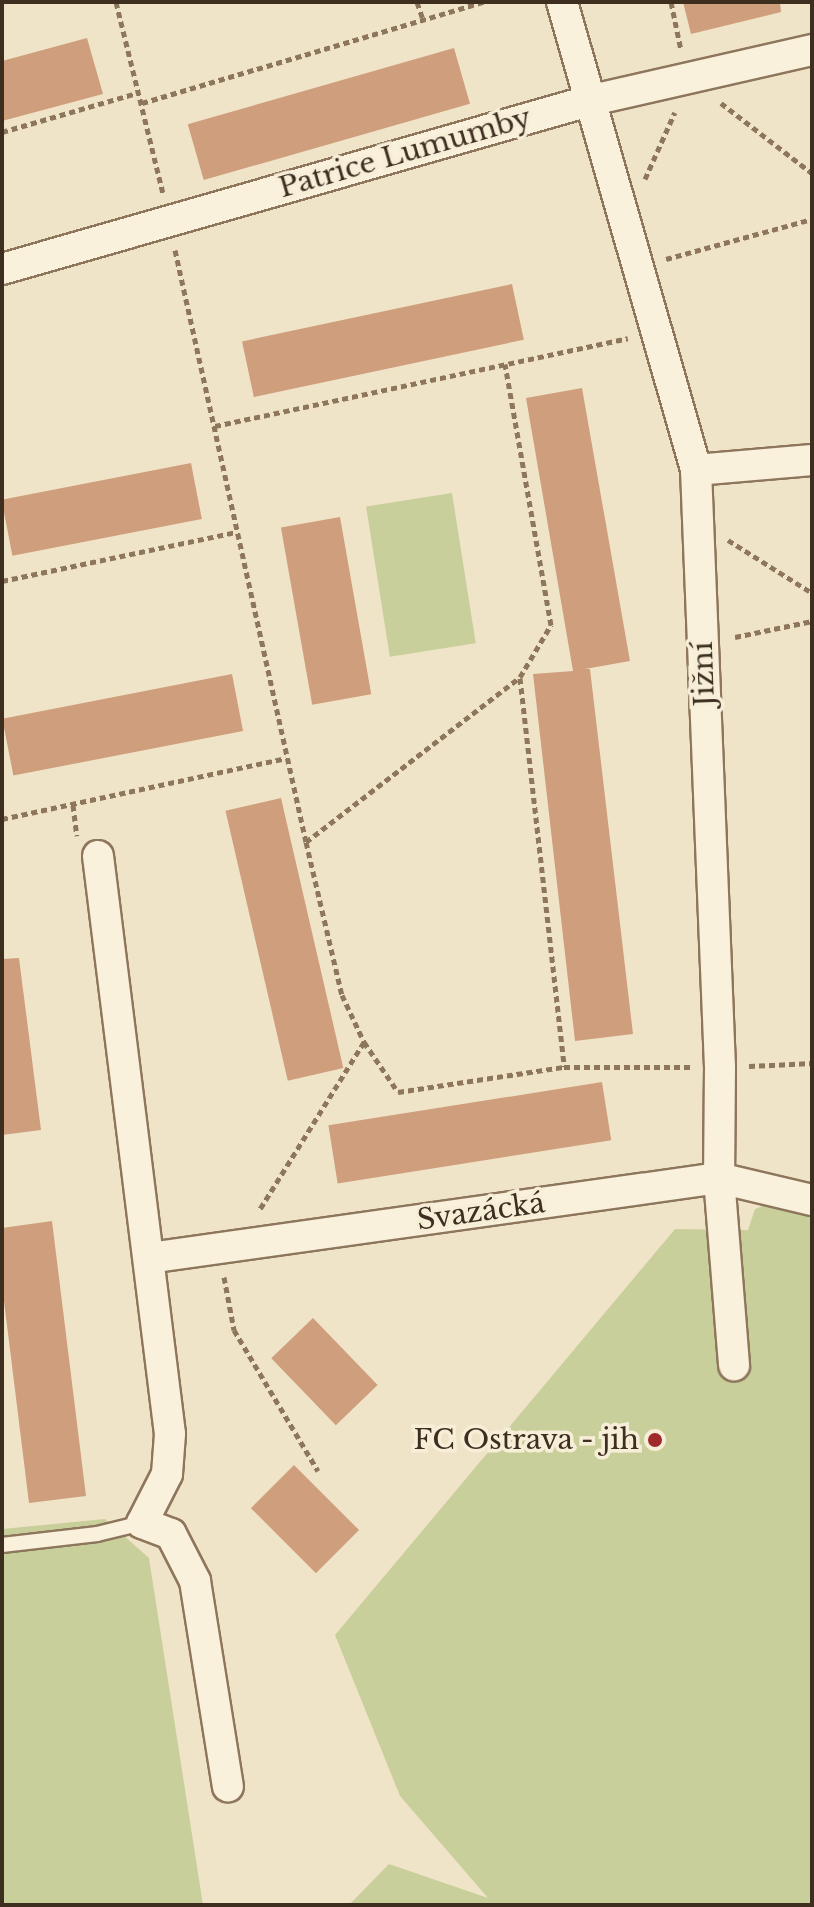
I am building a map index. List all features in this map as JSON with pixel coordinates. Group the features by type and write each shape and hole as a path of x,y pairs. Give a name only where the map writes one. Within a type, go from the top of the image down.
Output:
{"street":[{"name":"Jižní","path":"562,2 696,470 720,1067 719,1178 734,1365"},
{"name":"Patrice Lumumby","path":"2,269 592,100 812,50"},
{"path":"696,470 812,460"},
{"path":"98,856 170,1434 167,1474 142,1523 171,1534 195,1581 228,1786"},
{"name":"Svazácká","path":"149,1258 719,1178 812,1200"}],"lane":[{"path":"2,1545 97,1534 142,1523"}],"path":[{"path":"116,2 169,221 286,758 342,995 364,1042 398,1092 564,1067 720,1067 812,1063"},
{"path":"417,2 423,19"},
{"path":"142,103 483,2"},
{"path":"2,132 137,93"},
{"path":"713,97 727,93"},
{"path":"643,185 677,108"},
{"path":"638,267 812,219"},
{"path":"215,426 657,332"},
{"path":"306,842 520,677 551,625 505,364"},
{"path":"698,520 812,593"},
{"path":"2,581 237,532"},
{"path":"703,643 812,621"},
{"path":"520,677 564,1067"},
{"path":"2,819 286,758"},
{"path":"318,1471 234,1330 228,1247 364,1042"}],"green space":[{"path":"452,493 476,643 390,657 366,507"},
{"name":"FC Ostrava - jih","path":"768,1204 812,1212 812,1905 349,1905 389,1864 488,1898 400,1796 335,1635 675,1229 748,1230 755,1209"},
{"path":"105,1519 149,1558 203,1905 2,1905 2,1529"}],"building":[{"path":"683,2 780,2 781,12 691,34"},
{"path":"87,38 103,94 2,121 2,61"},
{"path":"454,48 470,104 204,180 188,124"},
{"path":"512,284 524,340 254,397 242,341"},
{"path":"582,388 630,661 585,669 590,669 633,1034 575,1041 533,674 573,671 526,398"},
{"path":"191,463 202,519 12,556 2,500"},
{"path":"340,517 371,694 312,705 281,527"},
{"path":"232,674 243,731 13,776 2,719"},
{"path":"281,798 343,1068 288,1081 225,811"},
{"path":"19,958 41,1130 2,1135 2,959"},
{"path":"602,1082 611,1140 338,1184 328,1125"},
{"path":"52,1221 86,1496 29,1503 2,1285 2,1228"},
{"path":"313,1318 378,1385 336,1425 271,1358"},
{"path":"294,1465 359,1530 316,1573 251,1508"}],"place":[{"name":"FC Ostrava - jih","path":"655,1440"}]}
